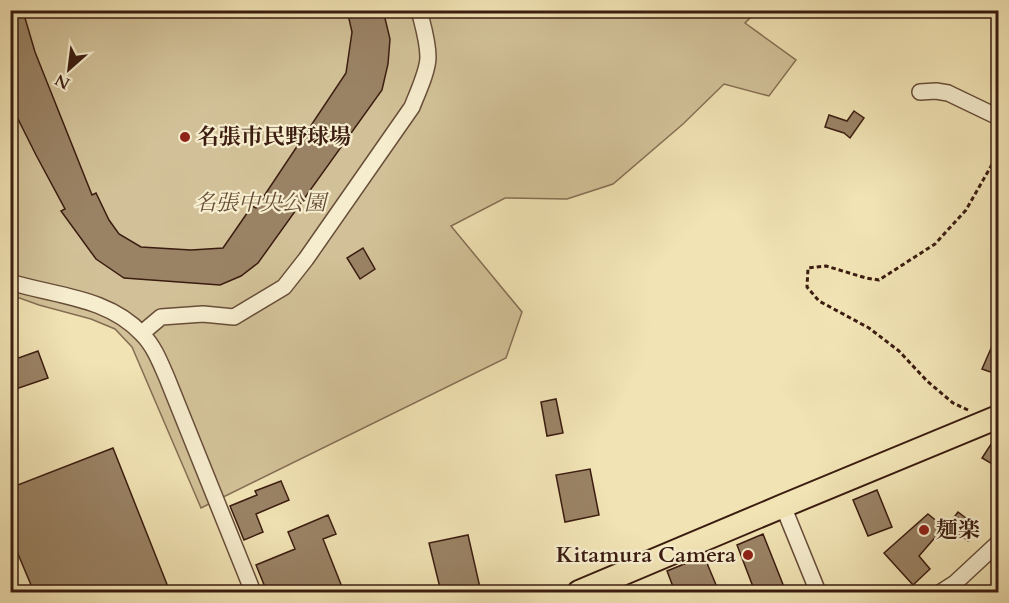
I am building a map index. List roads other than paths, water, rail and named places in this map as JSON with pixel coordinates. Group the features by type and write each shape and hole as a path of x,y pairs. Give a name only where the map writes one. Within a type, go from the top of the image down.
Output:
{"highway":[{"path":"579,592 783,506 996,421"}],"street":[{"path":"142,333 161,317 203,314 234,317 284,287 412,107 428,60 425,33 419,10"},
{"path":"920,92 948,93 999,117"},
{"path":"10,282 92,302 121,316 142,333 158,357 253,592"},
{"path":"783,506 818,592"},
{"path":"941,592 998,546"}],"place":[{"name":"名張市民野球場","path":"185,137"},
{"name":"麺楽","path":"924,530"},
{"name":"Kitamura Camera","path":"748,555"}],"park label":[{"name":"名張中央公園","path":"260,203"}]}
